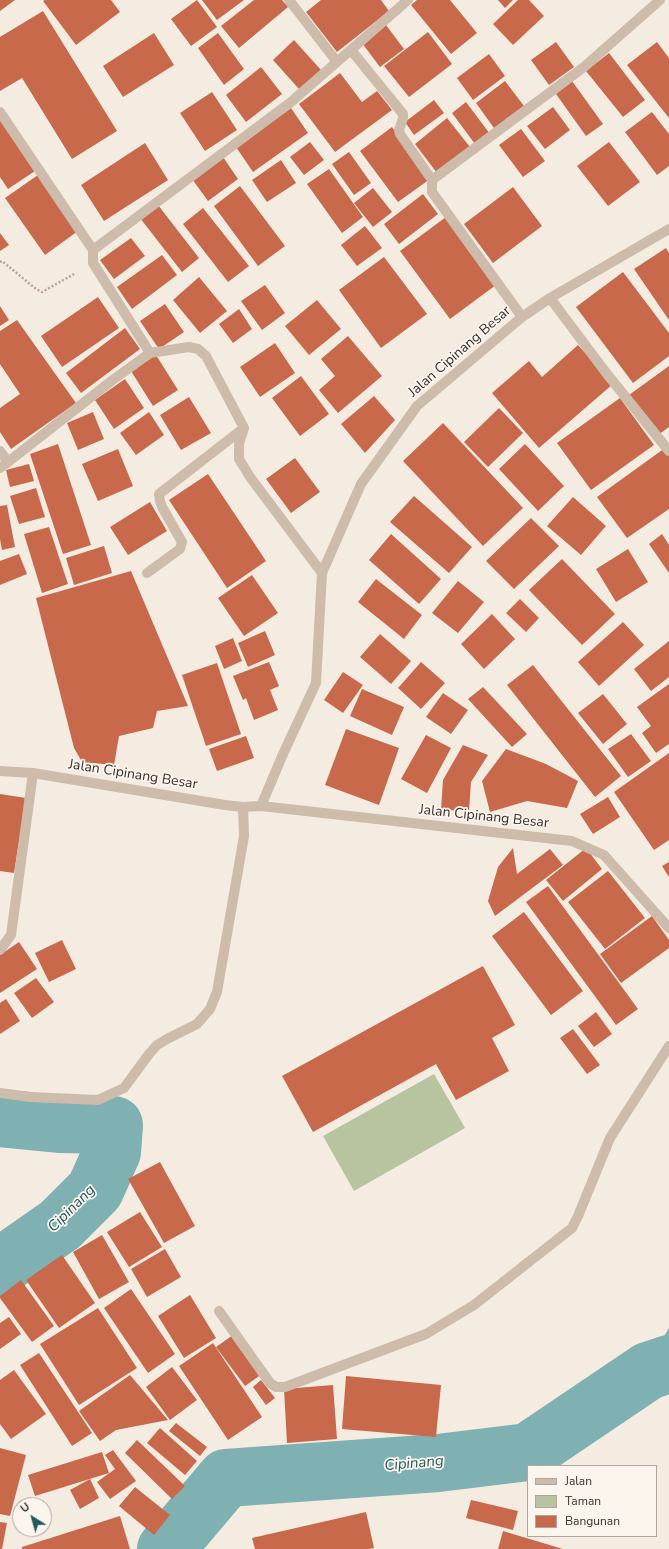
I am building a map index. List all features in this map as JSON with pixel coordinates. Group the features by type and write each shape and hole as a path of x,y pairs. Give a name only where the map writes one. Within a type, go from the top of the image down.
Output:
{"street":[{"path":"289,0 337,62"},
{"path":"93,250 291,102 408,0"},
{"path":"432,180 584,67 660,0"},
{"path":"351,50 403,114 399,130 400,134 432,180 432,192 522,317"},
{"path":"0,112 93,250 94,263 150,353"},
{"name":"Jalan Cipinang Besar","path":"261,806 282,754 316,683 322,573 361,484 417,406 522,317 550,298 669,228"},
{"path":"550,298 607,374 669,451"},
{"path":"0,451 4,465 114,379 150,353 189,347 198,349 206,356 244,428 239,444 239,458 250,477 322,573"},
{"path":"147,573 180,549 182,542 162,508 159,494 244,428"},
{"name":"Jalan Cipinang Besar","path":"0,771 33,773 225,805 243,807 261,806 572,841 604,855 669,928"},
{"path":"0,950 11,935 33,773"},
{"path":"0,1093 30,1097 98,1100 124,1088 149,1054 157,1046 167,1038 196,1024 210,1008 217,992 244,836 243,807"},
{"path":"219,1311 270,1383 276,1387 285,1387 426,1334 474,1305 572,1228 610,1138 669,1046"}],"path":[{"path":"0,262 2,261 36,289 42,292 94,263"}],"green space":[{"path":"434,1074 465,1128 354,1191 323,1136"}],"water":[{"path":"669,1328 669,1363 660,1343"}],"building":[{"path":"0,0 15,0 0,11"},
{"path":"111,0 120,12 76,45 43,1"},
{"path":"197,0 217,27 191,46 171,19"},
{"path":"202,0 244,0 217,20"},
{"path":"254,0 282,0 288,7 239,48 221,26"},
{"path":"321,0 381,0 389,11 337,52 306,12"},
{"path":"417,0 450,0 477,33 451,54 411,5"},
{"path":"498,0 513,0 505,8"},
{"path":"518,0 529,0 544,16 513,45 493,24"},
{"path":"43,11 117,131 72,159 22,78 0,91 0,37"},
{"path":"386,25 404,49 380,67 362,43"},
{"path":"428,32 452,64 409,97 384,66"},
{"path":"154,33 174,65 123,97 103,66"},
{"path":"218,33 244,69 224,85 198,48"},
{"path":"294,40 321,70 299,89 273,60"},
{"path":"556,42 574,67 549,85 531,60"},
{"path":"657,42 669,58 669,118 627,65"},
{"path":"609,53 645,100 623,117 586,71"},
{"path":"489,54 505,76 473,100 457,78"},
{"path":"261,67 282,94 246,122 226,95"},
{"path":"340,73 362,102 377,91 392,110 335,152 299,104"},
{"path":"505,81 524,106 494,128 476,103"},
{"path":"572,81 603,124 586,136 556,94"},
{"path":"212,92 237,130 205,151 180,113"},
{"path":"434,100 444,113 414,135 405,122"},
{"path":"466,102 490,134 475,144 452,113"},
{"path":"553,107 570,130 545,149 527,126"},
{"path":"291,108 308,133 253,172 236,147"},
{"path":"652,112 669,134 669,166 657,175 625,132"},
{"path":"0,117 35,171 8,189 0,177"},
{"path":"447,118 470,147 437,173 415,144"},
{"path":"392,127 430,179 398,202 360,151"},
{"path":"521,129 545,161 523,177 499,145"},
{"path":"310,142 324,160 304,175 290,157"},
{"path":"609,142 640,182 608,206 577,166"},
{"path":"145,143 168,180 104,221 81,185"},
{"path":"349,152 371,183 354,195 332,164"},
{"path":"223,157 238,179 208,201 192,179"},
{"path":"281,160 296,183 267,202 252,180"},
{"path":"329,169 363,217 342,233 307,184"},
{"path":"38,175 78,231 45,255 5,198"},
{"path":"240,186 285,246 258,266 214,206"},
{"path":"513,187 542,226 493,263 464,224"},
{"path":"373,188 392,212 373,227 354,203"},
{"path":"423,194 438,214 399,244 384,224"},
{"path":"158,205 199,258 182,272 140,218"},
{"path":"203,208 249,266 228,282 183,224"},
{"path":"446,217 496,285 450,319 400,251"},
{"path":"365,226 382,248 357,266 341,245"},
{"path":"0,233 9,245 0,251"},
{"path":"131,238 145,256 114,279 100,260"},
{"path":"666,248 669,253 669,320 634,269"},
{"path":"162,255 177,275 132,309 117,287"},
{"path":"384,257 427,314 381,348 339,290"},
{"path":"623,272 669,333 669,356 633,383 576,307"},
{"path":"199,277 227,311 200,333 173,300"},
{"path":"265,285 285,313 262,330 241,301"},
{"path":"98,297 119,328 62,367 41,336"},
{"path":"317,300 341,329 309,355 285,326"},
{"path":"165,304 184,332 159,349 140,321"},
{"path":"0,306 9,320 0,326"},
{"path":"239,309 252,329 233,343 219,324"},
{"path":"17,320 76,403 11,449 0,432 0,408 20,394 0,364 0,331"},
{"path":"125,328 140,349 81,393 66,373"},
{"path":"348,336 382,376 338,413 319,390 335,376 321,359"},
{"path":"275,343 295,373 260,397 240,367"},
{"path":"578,345 613,384 539,448 492,393 529,361 542,377"},
{"path":"156,355 178,390 153,406 131,371"},
{"path":"669,366 669,427 658,435 629,395"},
{"path":"301,376 329,414 300,436 272,398"},
{"path":"125,379 144,408 114,429 95,400"},
{"path":"374,396 395,420 365,453 341,424"},
{"path":"189,397 211,433 181,450 160,415"},
{"path":"620,398 654,445 591,490 557,443"},
{"path":"499,408 523,433 488,467 464,442"},
{"path":"93,412 104,439 78,450 67,423"},
{"path":"149,412 164,435 136,455 120,433"},
{"path":"443,423 523,508 483,546 403,461"},
{"path":"58,444 91,545 63,554 30,454"},
{"path":"525,444 564,486 538,511 499,469"},
{"path":"665,448 669,454 669,509 627,538 597,497"},
{"path":"118,449 133,486 98,501 82,464"},
{"path":"295,458 320,492 291,513 266,479"},
{"path":"29,464 34,481 10,487 6,470"},
{"path":"208,474 266,561 227,588 169,500"},
{"path":"36,488 45,517 19,524 10,496"},
{"path":"414,496 472,547 449,573 390,522"},
{"path":"573,497 606,526 581,555 547,526"},
{"path":"150,502 167,531 128,555 110,527"},
{"path":"7,505 15,547 2,550 0,539 0,506"},
{"path":"531,518 559,546 514,589 486,561"},
{"path":"49,527 68,584 42,593 24,534"},
{"path":"391,534 441,579 419,604 369,560"},
{"path":"662,534 669,545 669,573 649,544"},
{"path":"104,546 112,573 74,585 66,558"},
{"path":"628,549 648,582 616,602 596,569"},
{"path":"19,554 27,574 0,585 0,561"},
{"path":"562,559 615,614 582,645 529,590"},
{"path":"131,571 188,706 157,711 153,728 119,736 114,765 82,762 74,748 36,598"},
{"path":"252,575 278,613 244,636 218,598"},
{"path":"376,579 422,615 404,639 358,602"},
{"path":"458,581 484,602 458,633 432,613"},
{"path":"520,599 539,618 526,632 506,613"},
{"path":"492,614 515,639 484,669 461,644"},
{"path":"623,622 644,645 599,686 578,662"},
{"path":"265,631 275,655 248,667 238,643"},
{"path":"380,634 411,661 391,684 360,657"},
{"path":"233,638 242,661 224,669 215,646"},
{"path":"669,641 669,677 651,691 634,669"},
{"path":"269,662 279,686 270,690 278,710 254,720 246,698 243,700 233,676"},
{"path":"421,662 445,683 421,709 398,688"},
{"path":"217,663 241,734 206,746 182,675"},
{"path":"533,665 621,776 595,797 507,685"},
{"path":"343,672 363,685 343,713 324,700"},
{"path":"669,684 669,744 656,753 642,733 651,726 637,707"},
{"path":"483,687 527,734 512,747 468,699"},
{"path":"362,689 404,707 392,735 350,716"},
{"path":"443,693 468,710 451,734 426,717"},
{"path":"603,694 627,724 603,744 578,713"},
{"path":"346,729 399,748 379,805 325,785"},
{"path":"631,734 651,761 628,777 608,749"},
{"path":"426,735 451,748 427,793 401,779"},
{"path":"246,736 254,758 217,771 209,749"},
{"path":"463,745 488,755 471,782 469,811 441,810 443,780"},
{"path":"506,749 546,764 578,781 567,808 527,801 490,812 482,781"},
{"path":"669,753 669,840 654,850 614,792"},
{"path":"0,794 26,798 14,873 0,871"},
{"path":"608,797 620,817 593,834 580,814"},
{"path":"513,848 517,874 550,849 563,865 495,916 488,901 498,867"},
{"path":"586,848 602,869 563,901 546,880"},
{"path":"669,862 669,877 662,866"},
{"path":"608,871 645,918 605,949 568,902"},
{"path":"548,886 638,1009 616,1025 526,902"},
{"path":"524,912 583,991 551,1015 492,936"},
{"path":"652,916 669,940 669,948 621,983 600,954"},
{"path":"62,940 76,969 49,982 35,953"},
{"path":"19,942 37,969 0,993 0,955"},
{"path":"483,966 515,1025 492,1038 509,1071 456,1100 436,1064 313,1132 282,1076"},
{"path":"36,978 54,1002 32,1018 14,993"},
{"path":"6,999 20,1021 0,1034 0,1003"},
{"path":"596,1012 612,1034 594,1047 578,1026"},
{"path":"573,1029 600,1065 587,1074 560,1038"},
{"path":"160,1162 195,1226 164,1243 128,1179"},
{"path":"140,1212 162,1247 129,1267 107,1232"},
{"path":"102,1235 129,1282 99,1299 73,1252"},
{"path":"165,1249 181,1277 147,1297 131,1269"},
{"path":"62,1255 95,1303 59,1328 26,1280"},
{"path":"21,1280 54,1326 32,1342 0,1298 0,1296"},
{"path":"131,1289 175,1354 148,1373 104,1308"},
{"path":"190,1295 216,1338 184,1358 158,1316"},
{"path":"98,1308 137,1368 79,1405 40,1344"},
{"path":"9,1317 21,1334 0,1349 0,1323"},
{"path":"233,1335 262,1374 245,1386 216,1347"},
{"path":"213,1343 262,1417 228,1440 179,1366"},
{"path":"39,1353 92,1433 72,1446 20,1365"},
{"path":"172,1367 197,1400 170,1420 146,1387"},
{"path":"14,1370 46,1414 11,1439 0,1424 0,1380"},
{"path":"130,1375 168,1420 116,1430 100,1441 79,1411"},
{"path":"346,1376 441,1385 436,1437 342,1429"},
{"path":"261,1380 275,1398 266,1405 253,1387"},
{"path":"333,1385 337,1439 287,1443 284,1389"},
{"path":"176,1423 207,1447 200,1456 169,1431"},
{"path":"160,1428 197,1461 185,1475 147,1443"},
{"path":"137,1440 185,1486 172,1499 125,1453"},
{"path":"0,1448 26,1455 15,1497 12,1497 10,1516 0,1514"},
{"path":"113,1450 136,1481 110,1499 97,1482 115,1469 105,1455"},
{"path":"102,1452 109,1473 35,1496 28,1475"},
{"path":"90,1479 99,1498 80,1509 70,1490"},
{"path":"135,1487 170,1515 154,1535 119,1506"},
{"path":"471,1500 518,1511 513,1530 466,1518"},
{"path":"366,1512 374,1548 255,1549 252,1538"},
{"path":"120,1516 130,1549 22,1549 22,1547"},
{"path":"0,1522 7,1523 2,1549 0,1549"},
{"path":"503,1531 563,1549 498,1549"}],"waterway":[{"name":"Cipinang","path":"0,1118 59,1124 114,1125 112,1152 95,1190 60,1225 0,1267"},
{"name":"Cipinang","path":"166,1549 226,1478 438,1463 528,1452 648,1371 669,1364"}]}
